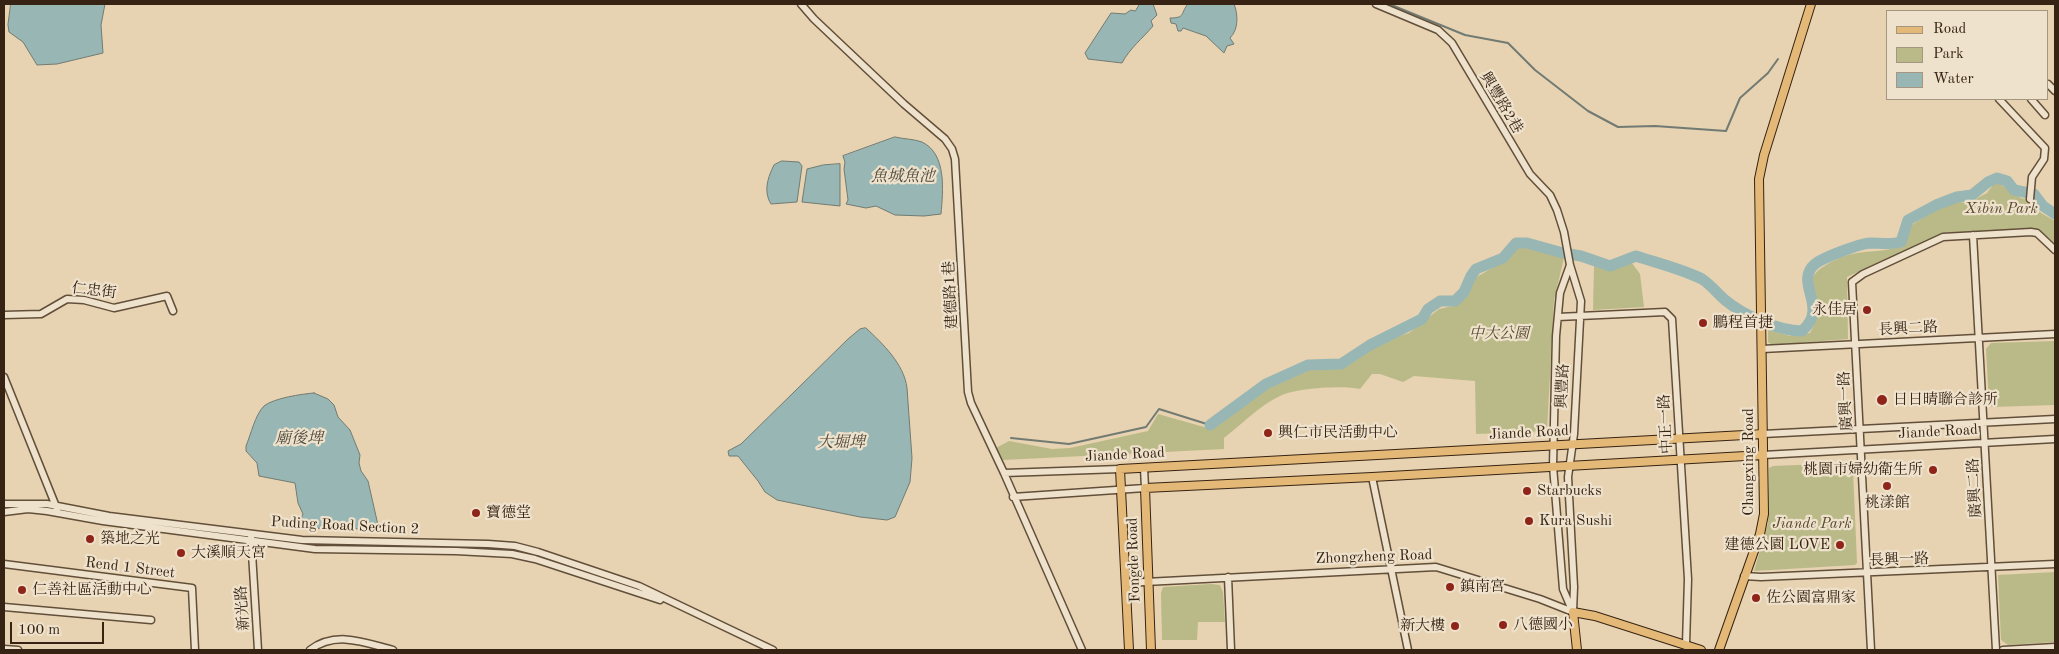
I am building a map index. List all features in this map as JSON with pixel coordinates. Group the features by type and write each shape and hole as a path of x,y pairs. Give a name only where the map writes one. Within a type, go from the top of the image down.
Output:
{"main road":[{"name":"Changxing Road","path":"1719,650 1762,525 1762,349 1758,198 1761,163 1811,4"},
{"name":"Jiande Road","path":"1120,469 1763,434"},
{"name":"Jiande Road","path":"1145,488 1372,478 1763,455"},
{"name":"Fongde Road","path":"1120,469 1129,650"},
{"name":"Fongde Road","path":"1145,488 1151,650"},
{"name":"Zhongzheng Road","path":"1573,612 1596,616 1701,650"},
{"path":"1573,612 1577,650"}],"street":[{"name":"建德路1巷","path":"801,4 904,104 945,139 952,149 955,159 960,228 968,392 974,411 1004,473 1082,650"},
{"name":"興豐路2巷","path":"1376,4 1438,30 1452,43 1530,174 1550,196 1559,217 1569,262"},
{"path":"2000,100 2045,148 2044,159 2032,177 2030,199"},
{"path":"2032,100 2045,115"},
{"path":"1973,235 2037,233 2055,250"},
{"name":"廣興二路","path":"1973,235 1996,650"},
{"name":"廣興一路","path":"1871,650 1852,289 1854,280 1943,237 1973,235"},
{"name":"興豐路","path":"1569,262 1581,301 1572,444 1568,477 1574,587 1573,612"},
{"name":"興豐路","path":"1569,262 1564,279 1558,317 1553,466 1563,589 1573,612"},
{"name":"仁忠街","path":"4,315 40,314 67,299 84,300 114,308 167,296 173,311"},
{"name":"中正一路","path":"1558,317 1664,312 1672,319 1688,580 1686,644"},
{"name":"長興二路","path":"1762,349 2055,334"},
{"path":"4,377 57,509"},
{"name":"Jiande Road","path":"1763,434 2055,419"},
{"name":"Jiande Road","path":"1763,455 2055,439"},
{"name":"Fongde Road","path":"1144,468 1145,488"},
{"name":"Jiande Road","path":"1004,473 1120,469"},
{"path":"1372,478 1408,650"},
{"name":"Jiande Road","path":"1013,497 1145,488"},
{"name":"Puding Road Section 2","path":"4,504 32,503 103,521 251,537 315,549 456,551 512,554 535,559 677,606 773,650"},
{"name":"Puding Road Section 2","path":"4,512 57,509"},
{"name":"新光路","path":"251,537 258,650"},
{"name":"Rend 1 Street","path":"4,564 192,588 195,650"},
{"name":"長興一路","path":"1744,576 1867,573 2055,564"},
{"name":"Zhongzheng Road","path":"1126,583 1429,567 1443,568 1540,599 1573,612"},
{"path":"1228,577 1231,650"},
{"path":"4,607 152,620"},
{"path":"310,650 324,642 341,639 354,640 393,650"},
{"path":"2003,650 2055,647"},
{"path":"4,649 18,650"}],"green space":[{"name":"Xibin Park","path":"1995,182 2021,198 2032,201 2041,213 2055,221 2055,243 2037,229 1943,233 1847,277 1848,339 1772,345 1768,342 1768,330 1790,336 1810,333 1816,321 1818,309 1811,289 1811,281 1820,269 1836,259 1846,256 1900,247 1905,241 1907,231 1913,224 1950,201 1968,203 1987,193"},
{"name":"中大公園","path":"1519,245 1564,258 1554,300 1547,431 1476,434 1475,381 1414,376 1403,382 1380,374 1372,374 1360,389 1342,387 1319,388 1287,393 1272,400 1224,438 1224,449 1003,460 996,448 1009,441 1052,449 1070,448 1148,431 1158,414 1211,429 1268,389 1309,370 1339,368 1390,339 1409,333 1439,309 1453,306 1468,291 1475,278 1509,258"},
{"path":"1632,263 1640,274 1644,307 1593,310 1594,266 1609,271"},
{"path":"2055,341 2055,405 1992,407 1989,404 1986,349 1991,343"},
{"name":"Jiande Park","path":"1845,463 1852,465 1853,470 1857,563 1855,565 1754,571 1768,523 1769,468 1773,466"},
{"path":"2055,572 2055,642 2008,645 2001,640 1998,575"},
{"path":"1220,585 1223,592 1225,622 1198,622 1197,640 1162,640 1161,593 1163,587"}],"water":[{"path":"11,4 105,4 101,25 103,53 57,64 37,65 23,42 9,32"},
{"path":"1140,4 1153,4 1157,15 1151,21 1153,26 1132,48 1122,63 1088,59 1085,53 1111,13 1125,14 1131,10 1135,11"},
{"path":"1188,4 1234,4 1237,21 1235,30 1230,38 1234,44 1227,46 1224,53 1206,36 1183,28 1181,31 1178,31 1176,24 1171,23 1170,18 1181,16"},
{"name":"魚城魚池","path":"895,137 922,142 936,155 942,174 941,214 924,216 895,215 876,206 866,208 846,204 848,200 843,156"},
{"path":"782,161 799,162 802,166 797,202 771,204 767,194 768,179 774,165"},
{"path":"840,164 840,206 802,202 807,169 823,165"},
{"name":"大堀埤","path":"866,328 886,348 897,363 902,371 907,388 912,458 910,482 895,517 887,520 860,517 777,500 765,492 738,456 729,456 728,451 741,444 848,339 860,329"},
{"name":"廟後埤","path":"314,393 328,399 334,405 338,417 350,430 360,455 361,471 368,481 378,525 361,529 327,529 298,526 303,514 298,503 295,483 259,476 257,463 246,451 256,419 264,406 296,395"}],"waterway":[{"path":"1389,4 1465,35 1508,43 1535,70 1588,111 1618,127 1655,126 1726,131 1740,98 1768,73 1778,59"},
{"path":"1210,425 1266,384 1308,365 1341,364 1370,345 1422,319 1428,309 1440,301 1455,301 1464,292 1476,269 1503,258 1516,243 1527,243 1581,256 1610,266 1636,256 1678,269 1702,279 1732,306 1761,321 1782,328 1802,331 1810,322 1813,313 1808,279 1809,271 1815,264 1850,248 1865,244 1901,242 1908,220 1936,205 1957,197 1972,195 1988,182 1997,178 2007,181 2014,190 2034,194 2043,206 2055,214"},
{"path":"1011,438 1069,444 1146,427 1159,409 1210,425"}],"place":[{"name":"永佳居","path":"1867,310"},
{"name":"鵬程首捷","path":"1703,323"},
{"name":"日日晴聯合診所","path":"1882,400"},
{"name":"興仁市民活動中心","path":"1268,433"},
{"name":"桃園市婦幼衛生所","path":"1933,470"},
{"name":"桃漾館","path":"1887,486"},
{"name":"Starbucks","path":"1527,491"},
{"name":"寶德堂","path":"476,513"},
{"name":"Kura Sushi","path":"1529,521"},
{"name":"築地之光","path":"90,539"},
{"name":"建德公園 LOVE","path":"1840,545"},
{"name":"大溪順天宮","path":"181,553"},
{"name":"鎮南宮","path":"1450,587"},
{"name":"仁善社區活動中心","path":"22,590"},
{"name":"佐公園富鼎家","path":"1756,598"},
{"name":"八德國小","path":"1503,625"},
{"name":"新大樓","path":"1455,626"}]}
